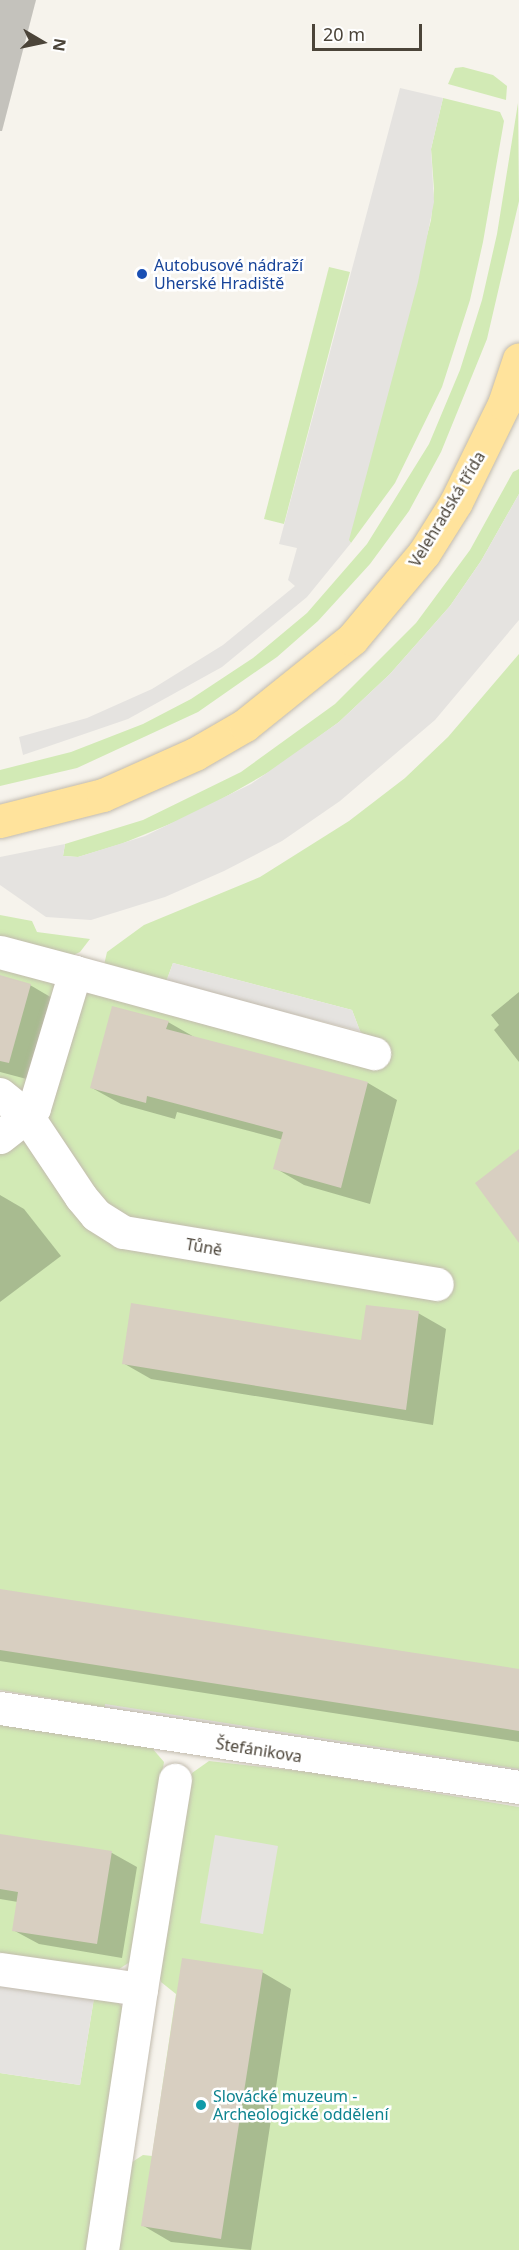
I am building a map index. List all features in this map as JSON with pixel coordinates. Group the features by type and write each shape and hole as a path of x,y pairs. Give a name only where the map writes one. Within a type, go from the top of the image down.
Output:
{"main road":[{"name":"Velehradská třída","path":"0,821 103,795 195,754 245,725 352,639 424,553 456,502 504,404 519,359"}],"street":[{"path":"0,952 374,1053"},
{"path":"0,1137 27,1116 40,1096 75,972"},
{"name":"Tůně","path":"0,1094 27,1116 81,1197 96,1215 123,1232 437,1284"},
{"name":"Štefánikova","path":"0,1708 519,1787"},
{"path":"102,2250 175,1780"},
{"path":"0,1969 141,1989"}],"green space":[{"path":"463,67 493,75 507,86 506,100 448,84 455,68"},
{"path":"443,98 500,112 504,121 483,242 470,300 442,387 395,483 351,543 348,540 431,220 434,189 431,149"},
{"path":"518,103 519,201 487,339 441,452 409,511 370,564 318,621 277,657 198,712 77,768 0,786 0,770 71,752 143,724 191,699 253,658 307,613 367,544 429,444 460,370 482,300 497,234"},
{"path":"329,267 350,272 284,524 264,519"},
{"path":"519,469 519,494 481,561 450,606 390,674 339,722 276,768 197,813 121,844 78,857 63,856 65,844 143,820 241,772 335,704 416,623 470,550 513,472"},
{"path":"519,654 519,1775 0,1690 0,948 385,1054 360,1031 352,1010 173,963 166,982 104,965 107,952 144,925 260,877 349,821 405,778 448,737"},
{"path":"0,915 32,921 37,932 90,939 80,952 67,958 0,941"},
{"path":"0,1725 152,1748 164,1762 133,1960 119,1969 0,1956"},
{"path":"209,1761 308,1772 519,1807 519,2250 115,2250 126,2166 143,2155 152,2156 176,1994 161,1982 158,1968 192,1773"},
{"path":"94,1998 118,2002 124,2009 88,2250 0,2250 0,2073 80,2085"}],"shaded area":[{"path":"400,88 443,98 431,149 434,202 418,282 349,540 351,543 307,597 222,667 128,719 23,755 19,737 87,718 152,689 223,645 295,586 288,580 297,548 279,544"},
{"path":"519,494 519,620 435,720 340,801 282,841 224,871 165,897 91,920 46,917 0,885 0,857 65,844 63,856 78,857 145,836 251,784 339,722 390,674 450,606 481,561"},
{"path":"173,963 352,1010 360,1031 166,982"},
{"path":"105,1704 519,1769 519,1779 104,1714"},
{"path":"215,1835 278,1846 263,1934 200,1923"},
{"path":"0,1983 94,1998 80,2085 0,2073"}],"building":[{"path":"0,975 31,984 9,1063 0,1061"},
{"path":"112,1006 169,1021 166,1029 368,1082 341,1188 273,1169 283,1132 147,1096 146,1103 90,1088"},
{"path":"519,1149 519,1243 475,1183"},
{"path":"131,1303 361,1340 366,1305 419,1311 406,1410 122,1364"},
{"path":"0,1589 519,1669 519,1731 0,1650"},
{"path":"0,1834 112,1851 97,1944 12,1931 18,1892 0,1889"},
{"name":"Slovácké muzeum - Archeologické oddělení","path":"182,1958 263,1970 221,2239 141,2226"}],"place":[{"name":"Autobusové nádraží Uherské Hradiště","path":"142,274"},
{"name":"Slovácké muzeum - Archeologické oddělení","path":"201,2105"}]}
